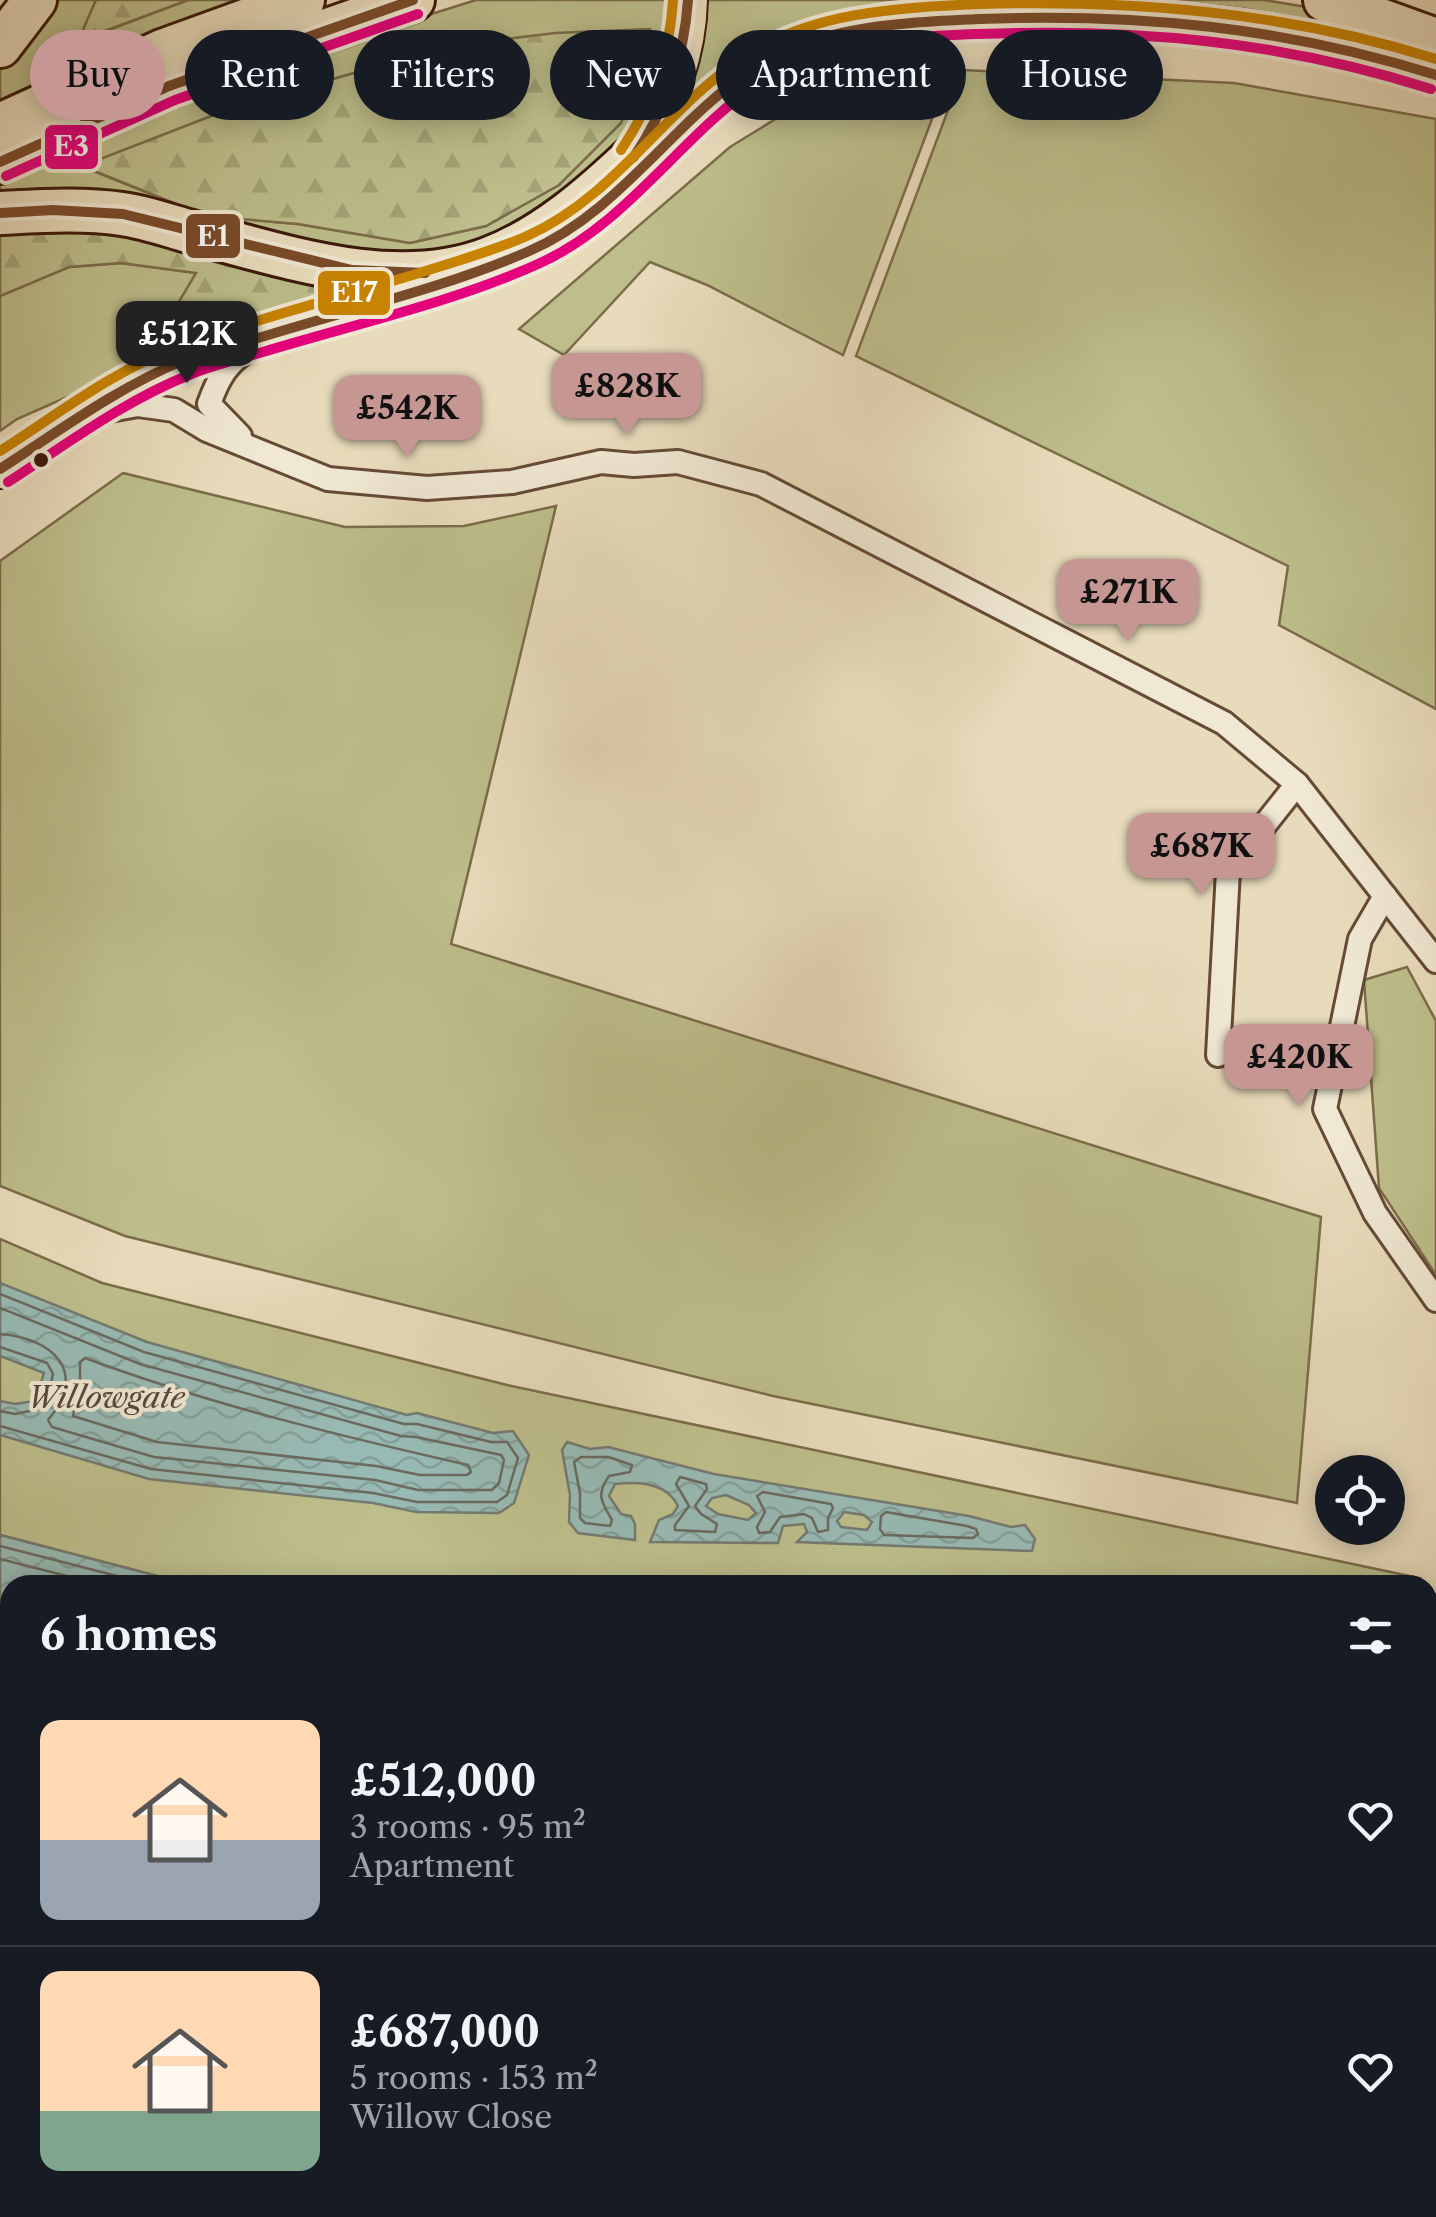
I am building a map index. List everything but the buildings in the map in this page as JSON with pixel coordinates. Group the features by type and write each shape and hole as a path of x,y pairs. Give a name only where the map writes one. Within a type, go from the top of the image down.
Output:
{"highway":[{"path":"0,46 35,0"},
{"path":"0,125 162,51 303,0"},
{"path":"0,162 169,86 413,0"},
{"path":"575,227 636,154 666,104 676,73 688,0"},
{"path":"1325,0 1436,40"},
{"path":"0,469 132,384 184,360 490,267 534,250 575,227 720,94 755,68 834,32 1014,17 1188,20 1336,44 1436,76"},
{"path":"0,213 53,210 123,214 352,270 431,273 487,260 537,234 594,194 636,154"}],"street":[{"path":"274,455 239,435 209,404 220,374 240,354 292,327"},
{"path":"86,414 138,406 174,410 207,430 328,479 427,488 512,482 601,462 678,462 761,484 1224,723 1297,784 1436,961"},
{"path":"1218,1055 1228,871 1297,784"},
{"path":"1386,896 1360,939 1325,1108 1376,1213 1436,1300"}],"green space":[{"path":"48,0 96,0 84,30 30,30 30,98 0,111 0,64"},
{"path":"96,0 188,0 108,30 83,30"},
{"path":"188,0 257,0 185,30 165,40 165,30 108,30"},
{"path":"476,0 670,0 668,30 550,30 550,120 641,120 599,176 537,230 432,267 0,203 0,182 142,120 165,120 165,111 185,103 185,120 202,120 83,167 206,216 298,224 410,243 486,226 559,185 507,120 530,120 530,30 381,30"},
{"path":"708,0 1264,0 1343,13 1436,48 905,18 872,30 716,30 716,87 696,95 696,56"},
{"path":"550,34 550,120 622,120 559,185 486,226 410,243 298,224 206,216 82,166 201,120 334,120 334,79 354,73 354,120 530,120 530,36"},
{"path":"354,38 354,73 334,79 334,45"},
{"path":"966,70 986,71 986,120 1163,120 1163,80 1234,83 1436,119 1436,709 1279,625 1288,566 856,356 944,120 966,120"},
{"path":"774,120 932,120 843,355 707,285 650,262 564,355 519,329 730,147"},
{"path":"0,228 103,232 181,246 272,276 341,290 343,300 142,364 196,273 121,263 69,267 0,296"},
{"path":"121,263 197,273 142,364 17,419 0,431 0,296 69,267"},
{"path":"123,473 345,527 464,526 556,506 451,944 1321,1217 1297,1503 773,1396 125,1236 0,1186 0,561"},
{"path":"1407,967 1436,1021 1436,1275 1379,1188 1364,980"},
{"path":"0,1239 102,1283 507,1385 1405,1575 154,1575 0,1535"}],"water":[{"name":"Willowgate","path":"0,1283 147,1342 407,1415 417,1413 493,1433 513,1431 529,1455 514,1503 499,1513 416,1512 373,1503 149,1479 0,1435 0,1401 35,1401 44,1373 0,1356"},
{"path":"567,1442 590,1449 608,1447 714,1474 969,1516 1011,1527 1025,1525 1035,1539 1032,1551 797,1542 807,1532 804,1524 783,1526 778,1543 650,1542 659,1520 673,1514 678,1506 660,1488 633,1483 615,1484 609,1496 621,1514 631,1516 635,1540 578,1533 569,1522 570,1495 562,1450","holes":["726,1495 749,1505 756,1513 748,1520 718,1514 706,1506 712,1498","844,1512 864,1515 872,1522 867,1530 841,1527 837,1521"]},
{"path":"0,1535 154,1575 0,1575"}],"transit line":[{"name":"E1","path":"0,162 169,86 413,0"},
{"name":"E17","path":"621,150 658,78 673,0"},
{"name":"E1","path":"633,158 671,83 688,0"},
{"name":"E17","path":"0,451 88,393 183,345 527,236 587,199 690,101 744,57 771,42 828,21 888,10 979,4 1153,7 1323,30 1436,59"},
{"name":"E3","path":"6,176 175,100 418,14"},
{"name":"E1","path":"0,469 111,397 182,361 463,277 560,235 617,192 695,116 751,70 777,55 832,35 890,25 979,19 1153,21 1322,45 1436,75"},
{"name":"E3","path":"8,482 119,410 189,375 438,301 538,264 599,226 704,128 760,82 785,68 838,49 893,39 978,34 1151,36 1319,59 1431,89"},
{"name":"E1","path":"0,213 53,210 123,214 352,270 425,273"}]}
